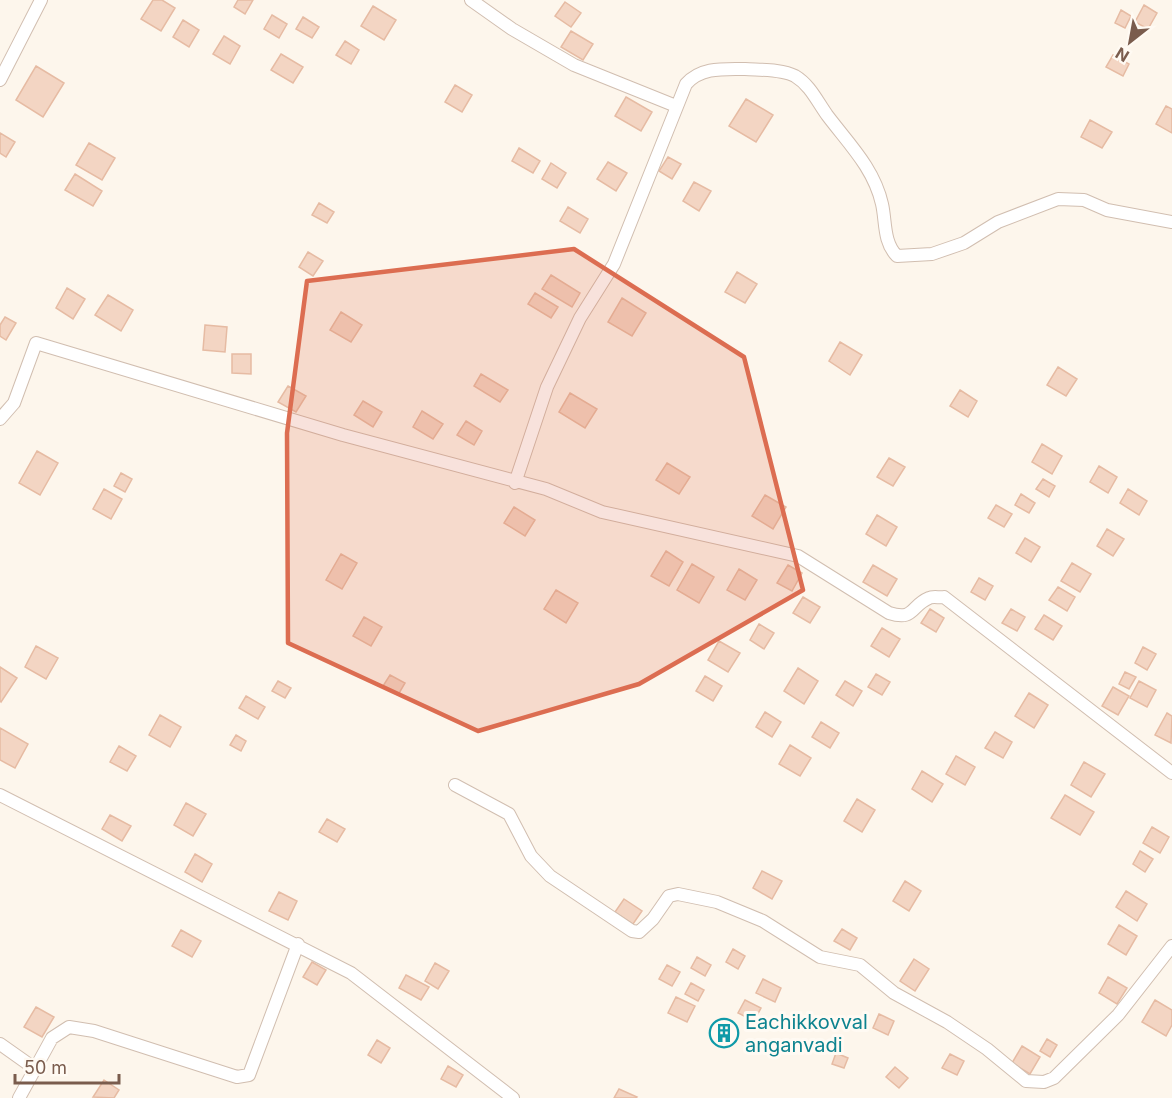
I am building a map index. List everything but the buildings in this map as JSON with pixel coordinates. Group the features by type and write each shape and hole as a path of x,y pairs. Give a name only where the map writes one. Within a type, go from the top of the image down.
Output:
{"street":[{"path":"0,80 41,0"},
{"path":"471,0 574,65 676,106"},
{"path":"515,483 547,387 580,318 614,264 676,106 686,84 694,75 720,69 765,70 793,75 808,86 866,165 883,206 885,231 892,251 897,256 932,254 964,243 999,222 1058,199 1084,200 1107,210 1172,222"},
{"path":"0,419 14,403 36,343 344,435 515,483 546,489 602,512 798,556 889,613 902,617 911,614 929,598 944,597 1172,773"},
{"path":"455,785 509,814 531,856 550,876 632,932 639,932 646,927 669,896 678,894 717,902 744,912 820,957 860,964 894,993 947,1022 987,1049 1026,1081 1044,1082 1054,1078 1118,1015 1172,946"},
{"path":"0,795 298,944 351,973 513,1098"},
{"path":"19,1098 52,1038 69,1028 94,1031 237,1077 249,1075 298,944"},
{"path":"0,1044 34,1068"}],"highlighted area":[{"path":"574,249 744,357 803,590 639,684 478,731 288,643 287,433 307,281"}],"place":[{"name":"Eachikkovval anganvadi","path":"724,1033"}]}
